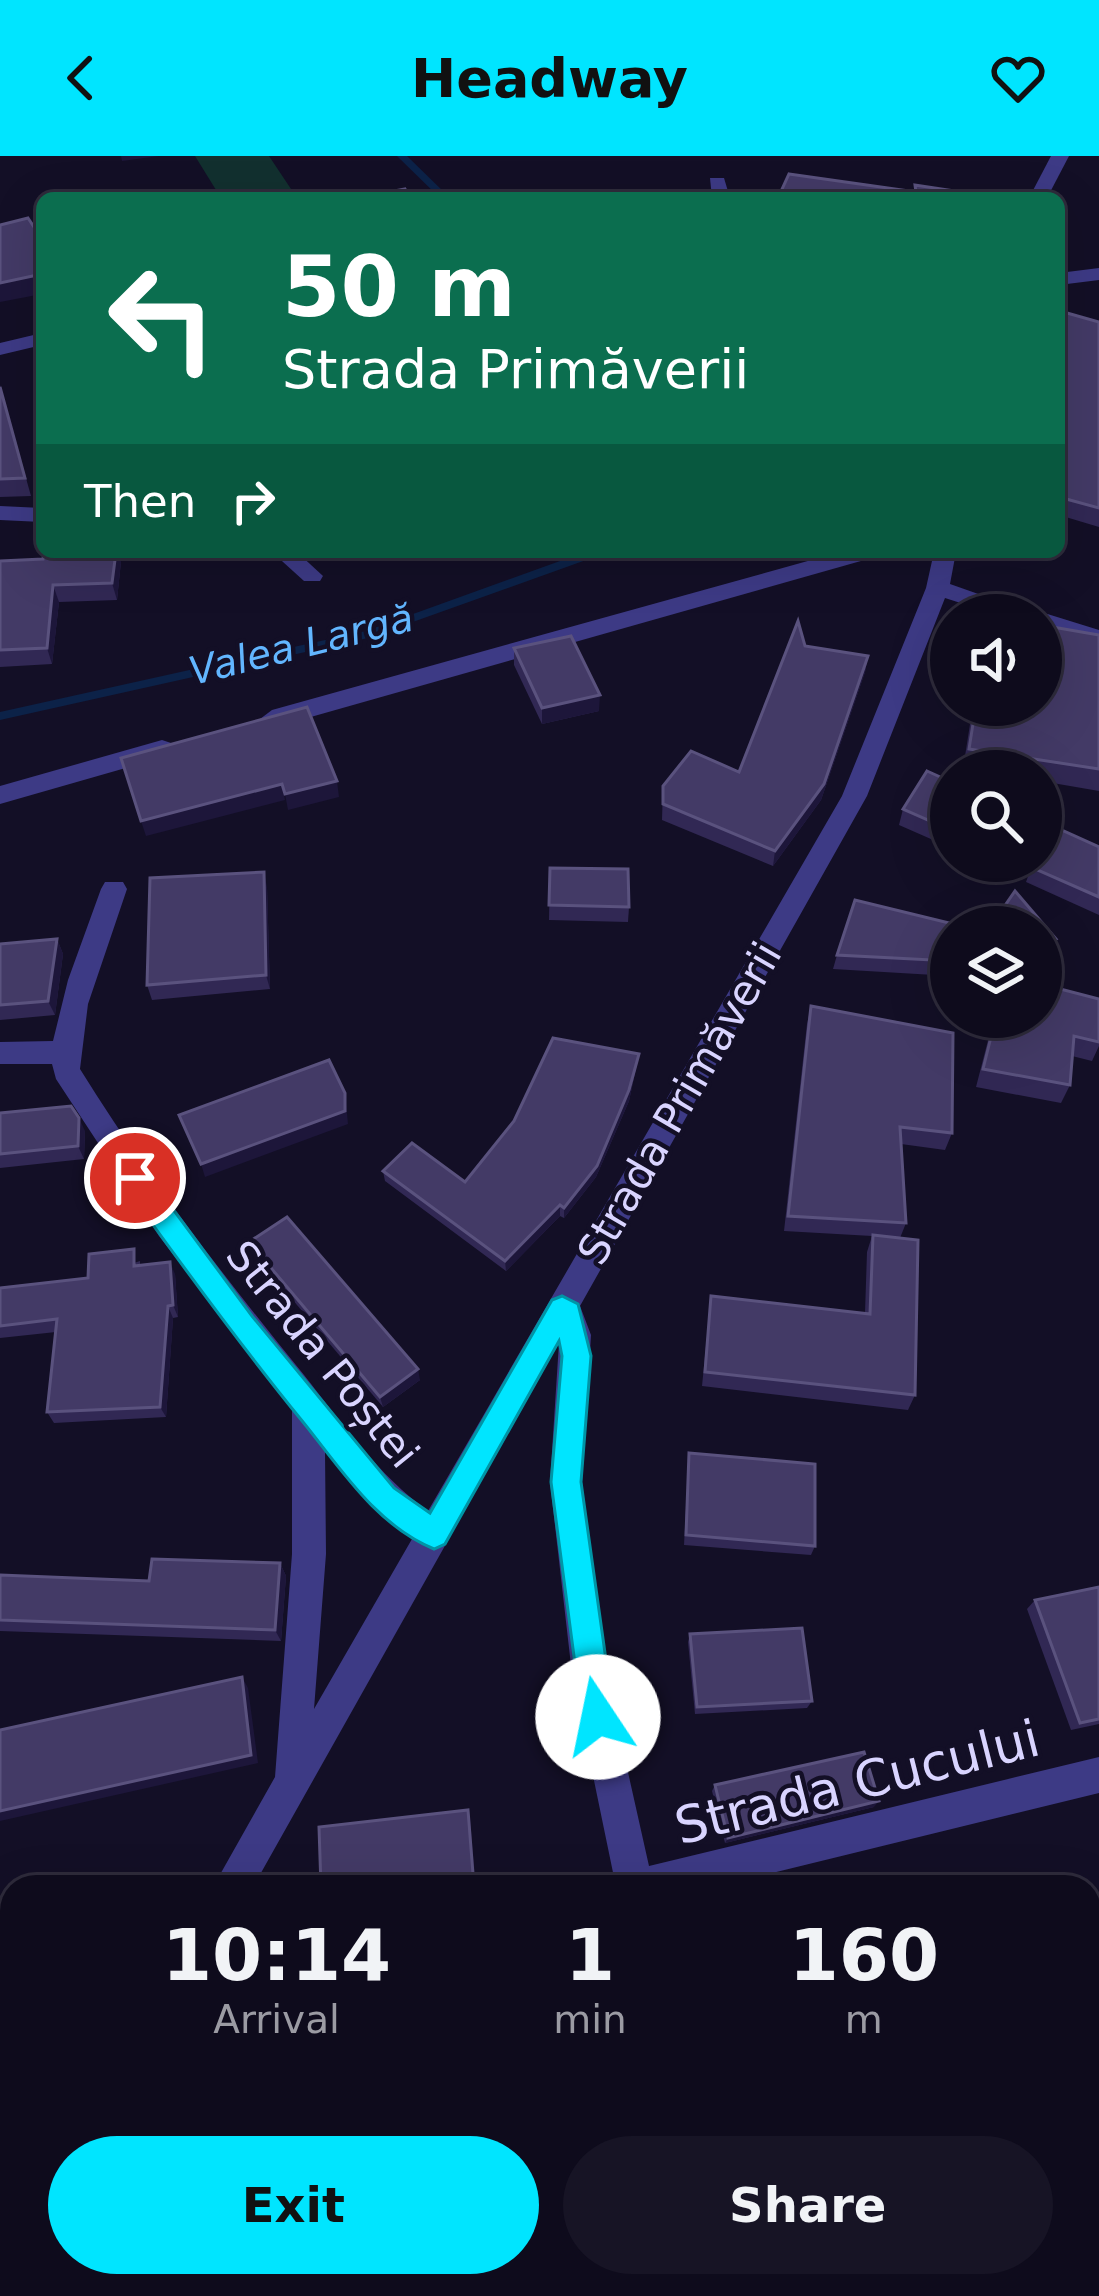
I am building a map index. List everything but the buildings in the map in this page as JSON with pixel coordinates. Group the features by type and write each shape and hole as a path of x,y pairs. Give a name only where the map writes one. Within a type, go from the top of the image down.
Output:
{"street":[{"path":"1041,192 1060,156"},
{"path":"1065,278 1099,274"},
{"path":"0,349 36,341"},
{"path":"0,513 36,514"},
{"path":"290,558 312,576"},
{"path":"791,558 804,570"},
{"path":"253,724 845,558"},
{"name":"Strada Primăverii","path":"239,1875 854,796 938,588 944,558"},
{"path":"938,588 957,594"},
{"path":"1062,627 1099,638"},
{"path":"0,795 184,743"},
{"path":"0,1053 63,1052 114,889"},
{"name":"Strada Poștei","path":"63,1052 66,1071 142,1190 242,1325 383,1498 434,1534"},
{"path":"562,1309 571,1318 575,1335 566,1482 586,1653 634,1875"},
{"path":"290,1784 309,1554 308,1406"},
{"name":"Strada Cucului","path":"686,1875 1099,1775"}],"green space":[{"path":"195,156 269,156 293,192 217,192"}],"waterway":[{"name":"Valea Largă","path":"402,156 439,192"},
{"name":"Valea Largă","path":"0,716 368,634 579,558"}],"route":[{"path":"135,1178 242,1325 383,1498 434,1534 562,1309 568,1313 576,1356 566,1482 598,1717"}]}
